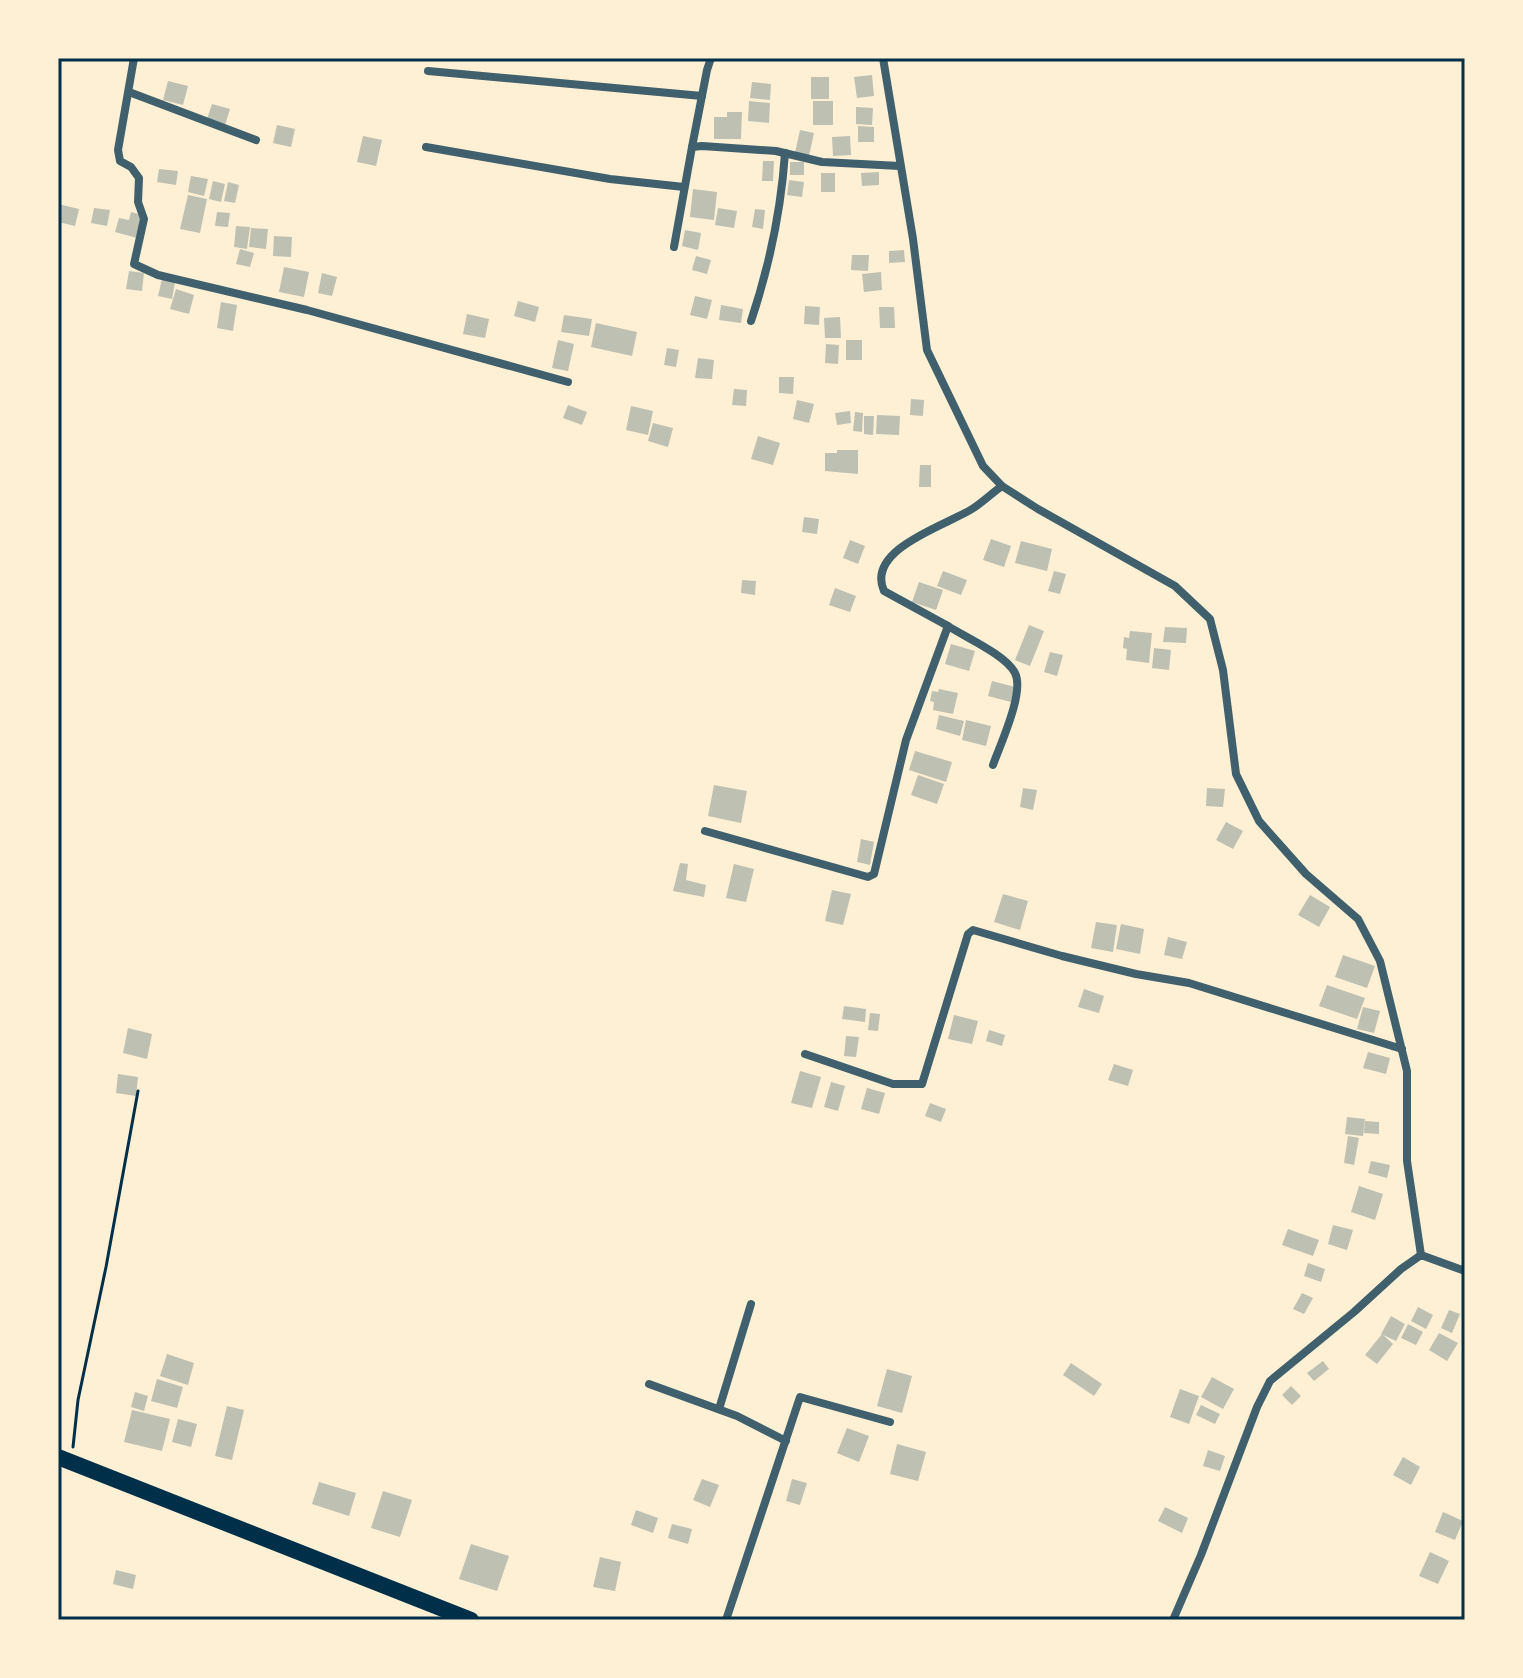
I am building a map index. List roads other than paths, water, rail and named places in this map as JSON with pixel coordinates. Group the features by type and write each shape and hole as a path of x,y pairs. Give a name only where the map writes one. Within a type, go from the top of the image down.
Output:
{"main road":[{"path":"65,1460 471,1620"}],"street":[{"path":"134,58 118,150 120,161 131,167 139,178 138,202 144,219 134,264 158,275 307,310 568,382"},
{"path":"674,247 711,58"},
{"path":"883,58 913,239 927,350 983,466 1002,486 1038,509 1175,586 1210,619 1223,670 1236,774 1259,821 1306,874 1358,919 1380,961 1407,1071 1407,1161 1421,1255"},
{"path":"428,71 702,96"},
{"path":"129,92 256,140"},
{"path":"426,147 610,179 684,187"},
{"path":"692,147 785,153 822,162 900,166"},
{"path":"751,321 764,282 782,196 785,153"},
{"path":"993,765 1019,689 1016,674 997,656 884,591 881,586 885,564 897,550 912,539 972,509 1002,486"},
{"path":"705,831 868,877 874,874 906,740 948,626"},
{"path":"805,1054 893,1084 922,1084 968,934 973,930 1062,956 1189,983 1402,1049"},
{"path":"1421,1255 1465,1271"},
{"path":"1173,1620 1270,1381 1421,1255"},
{"path":"719,1409 751,1304"},
{"path":"649,1384 719,1409 786,1441"},
{"path":"726,1620 800,1397 890,1422"}]}
